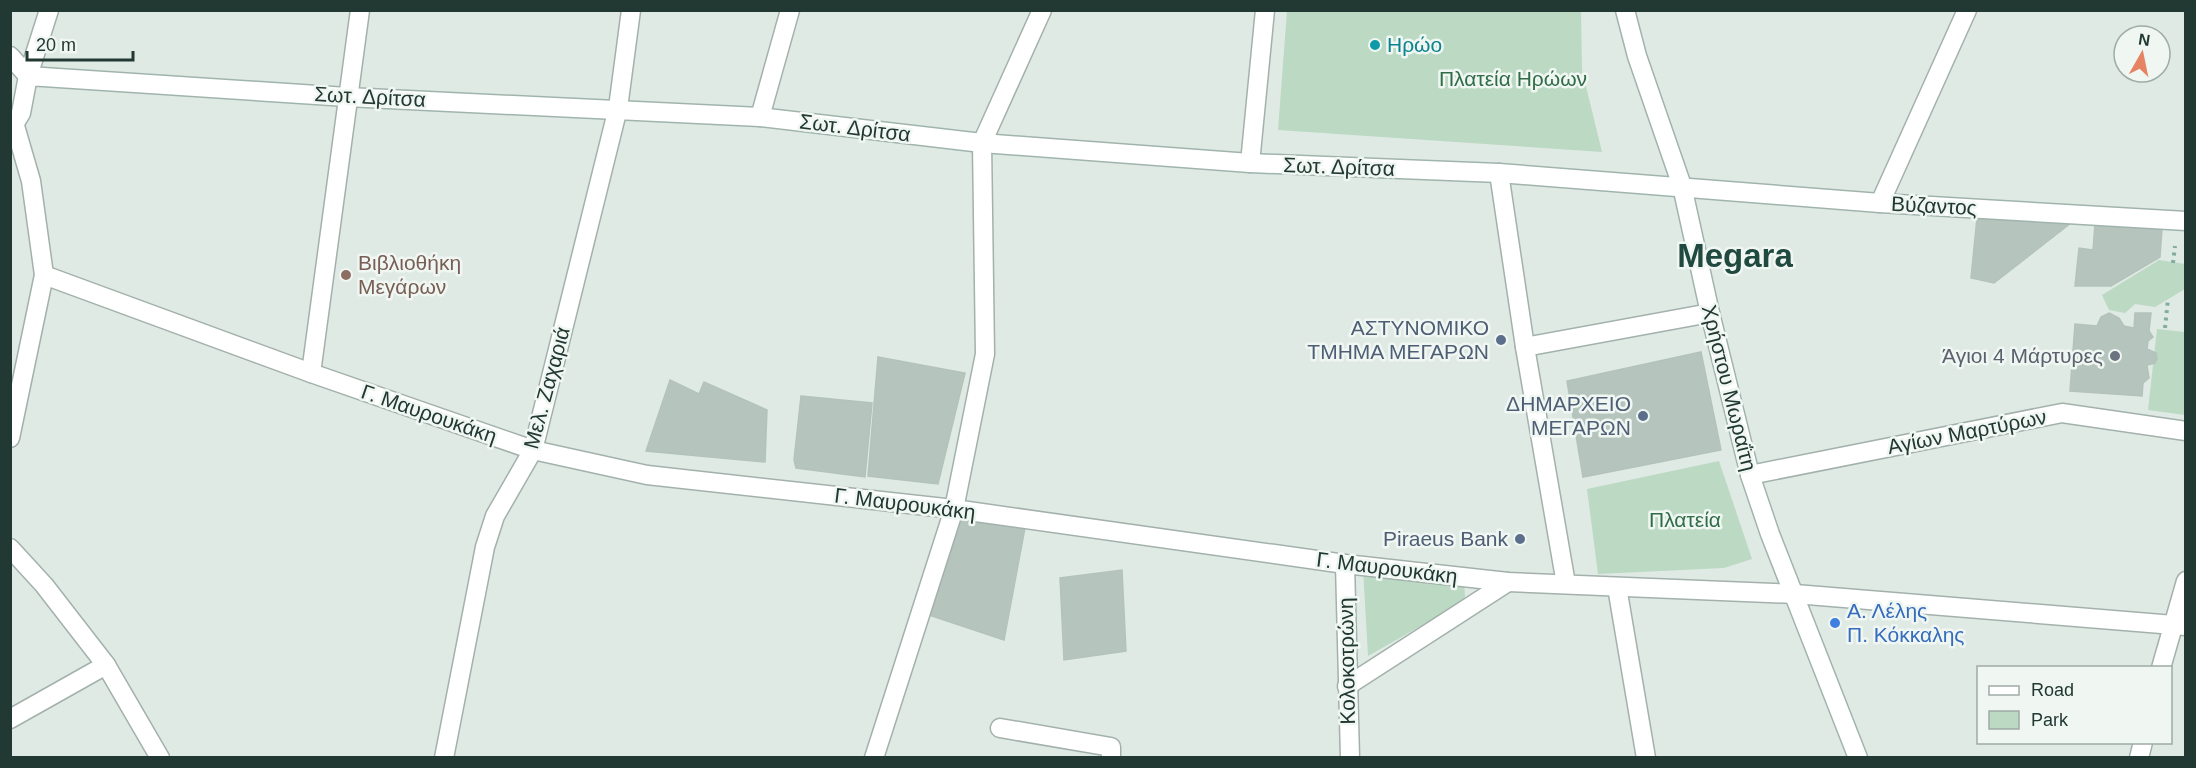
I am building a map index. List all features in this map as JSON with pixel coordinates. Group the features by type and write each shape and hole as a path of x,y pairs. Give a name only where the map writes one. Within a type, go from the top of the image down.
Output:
{"street":[{"path":"10,438 45,275 31,182 13,129 21,113 27,76 49,10"},
{"path":"311,373 360,10"},
{"name":"Μελ. Ζαχαριά","path":"444,758 485,547 495,516 533,450 618,108 631,10"},
{"path":"760,117 790,10"},
{"path":"874,758 954,509 985,354 982,143 1042,10"},
{"path":"1250,163 1265,10"},
{"name":"Χρήστου Μωραΐτη","path":"1625,10 1637,56 1682,186 1710,313 1750,475 1770,534 1858,758"},
{"path":"1880,203 1968,10"},
{"path":"10,56 27,76"},
{"name":"Σωτ. Δρίτσα","path":"27,76 347,96 760,117 982,143 1250,163 1499,173 1682,186"},
{"path":"1499,173 1525,347 1566,584"},
{"name":"Βύζαντος","path":"1682,186 1880,203 2186,221"},
{"name":"Γ. Μαυρουκάκη","path":"45,275 311,373 533,450 647,475 954,509 1345,564 1508,582 1795,594 2179,626"},
{"path":"1525,347 1710,313"},
{"name":"Αγίων Μαρτύρων","path":"1750,475 2062,413 2186,431"},
{"path":"10,548 44,585 106,665 160,758"},
{"name":"Κολοκοτρώνη","path":"1345,564 1350,758"},
{"path":"2162,666 2179,626 2186,581"},
{"path":"1347,686 1508,582"},
{"path":"1617,587 1646,758"},
{"path":"10,719 106,665"},
{"path":"1000,728 1111,747 1111,758"}],"path":[{"path":"2165,328 2168,299"}],"green space":[{"name":"Πλατεία Ηρώων","path":"1287,11 1581,11 1582,70 1602,152 1278,130"},
{"path":"2159,260 2185,264 2185,289 2155,307 2135,304 2125,313 2109,310 2102,295"},
{"path":"2157,329 2185,332 2185,415 2148,410"},
{"name":"Πλατεία","path":"1719,461 1752,559 1724,568 1598,574 1587,489"},
{"path":"1363,568 1464,580 1465,597 1454,607 1368,656"}],"building":[{"path":"1977,218 2071,223 1994,283 1971,278"},
{"path":"2095,224 2162,229 2160,257 2111,286 2075,286 2079,248 2093,250"},
{"name":"Άγιοι 4 Μάρτυρες","path":"2109,313 2119,318 2124,326 2134,328 2135,313 2151,313 2149,331 2153,337 2148,341 2147,349 2156,353 2157,359 2155,363 2147,365 2149,378 2143,383 2142,396 2070,391 2075,324 2097,326 2101,317"},
{"name":"ΔΗΜΑΡΧΕΙΟ ΜΕΓΑΡΩΝ","path":"1701,352 1721,450 1583,477 1567,381"},
{"path":"878,357 965,373 938,484 868,476"},
{"path":"670,380 699,394 704,382 767,410 765,462 646,451"},
{"path":"801,396 872,403 865,477 796,468 794,460"},
{"path":"960,519 1025,528 1004,640 929,615"},
{"path":"1122,570 1126,651 1064,660 1060,578"}],"place":[{"name":"Ηρώο","path":"1375,45"},
{"name":"Βιβλιοθήκη Μεγάρων","path":"346,275"},
{"name":"ΑΣΤΥΝΟΜΙΚΟ ΤΜΗΜΑ ΜΕΓΑΡΩΝ","path":"1501,340"},
{"name":"Άγιοι 4 Μάρτυρες","path":"2115,356"},
{"name":"ΔΗΜΑΡΧΕΙΟ ΜΕΓΑΡΩΝ","path":"1643,416"},
{"name":"Piraeus Bank","path":"1520,539"},
{"name":"Α. Λέλης Π. Κόκκαλης","path":"1835,623"}],"district":[{"name":"Megara","path":"1735,255"}]}
